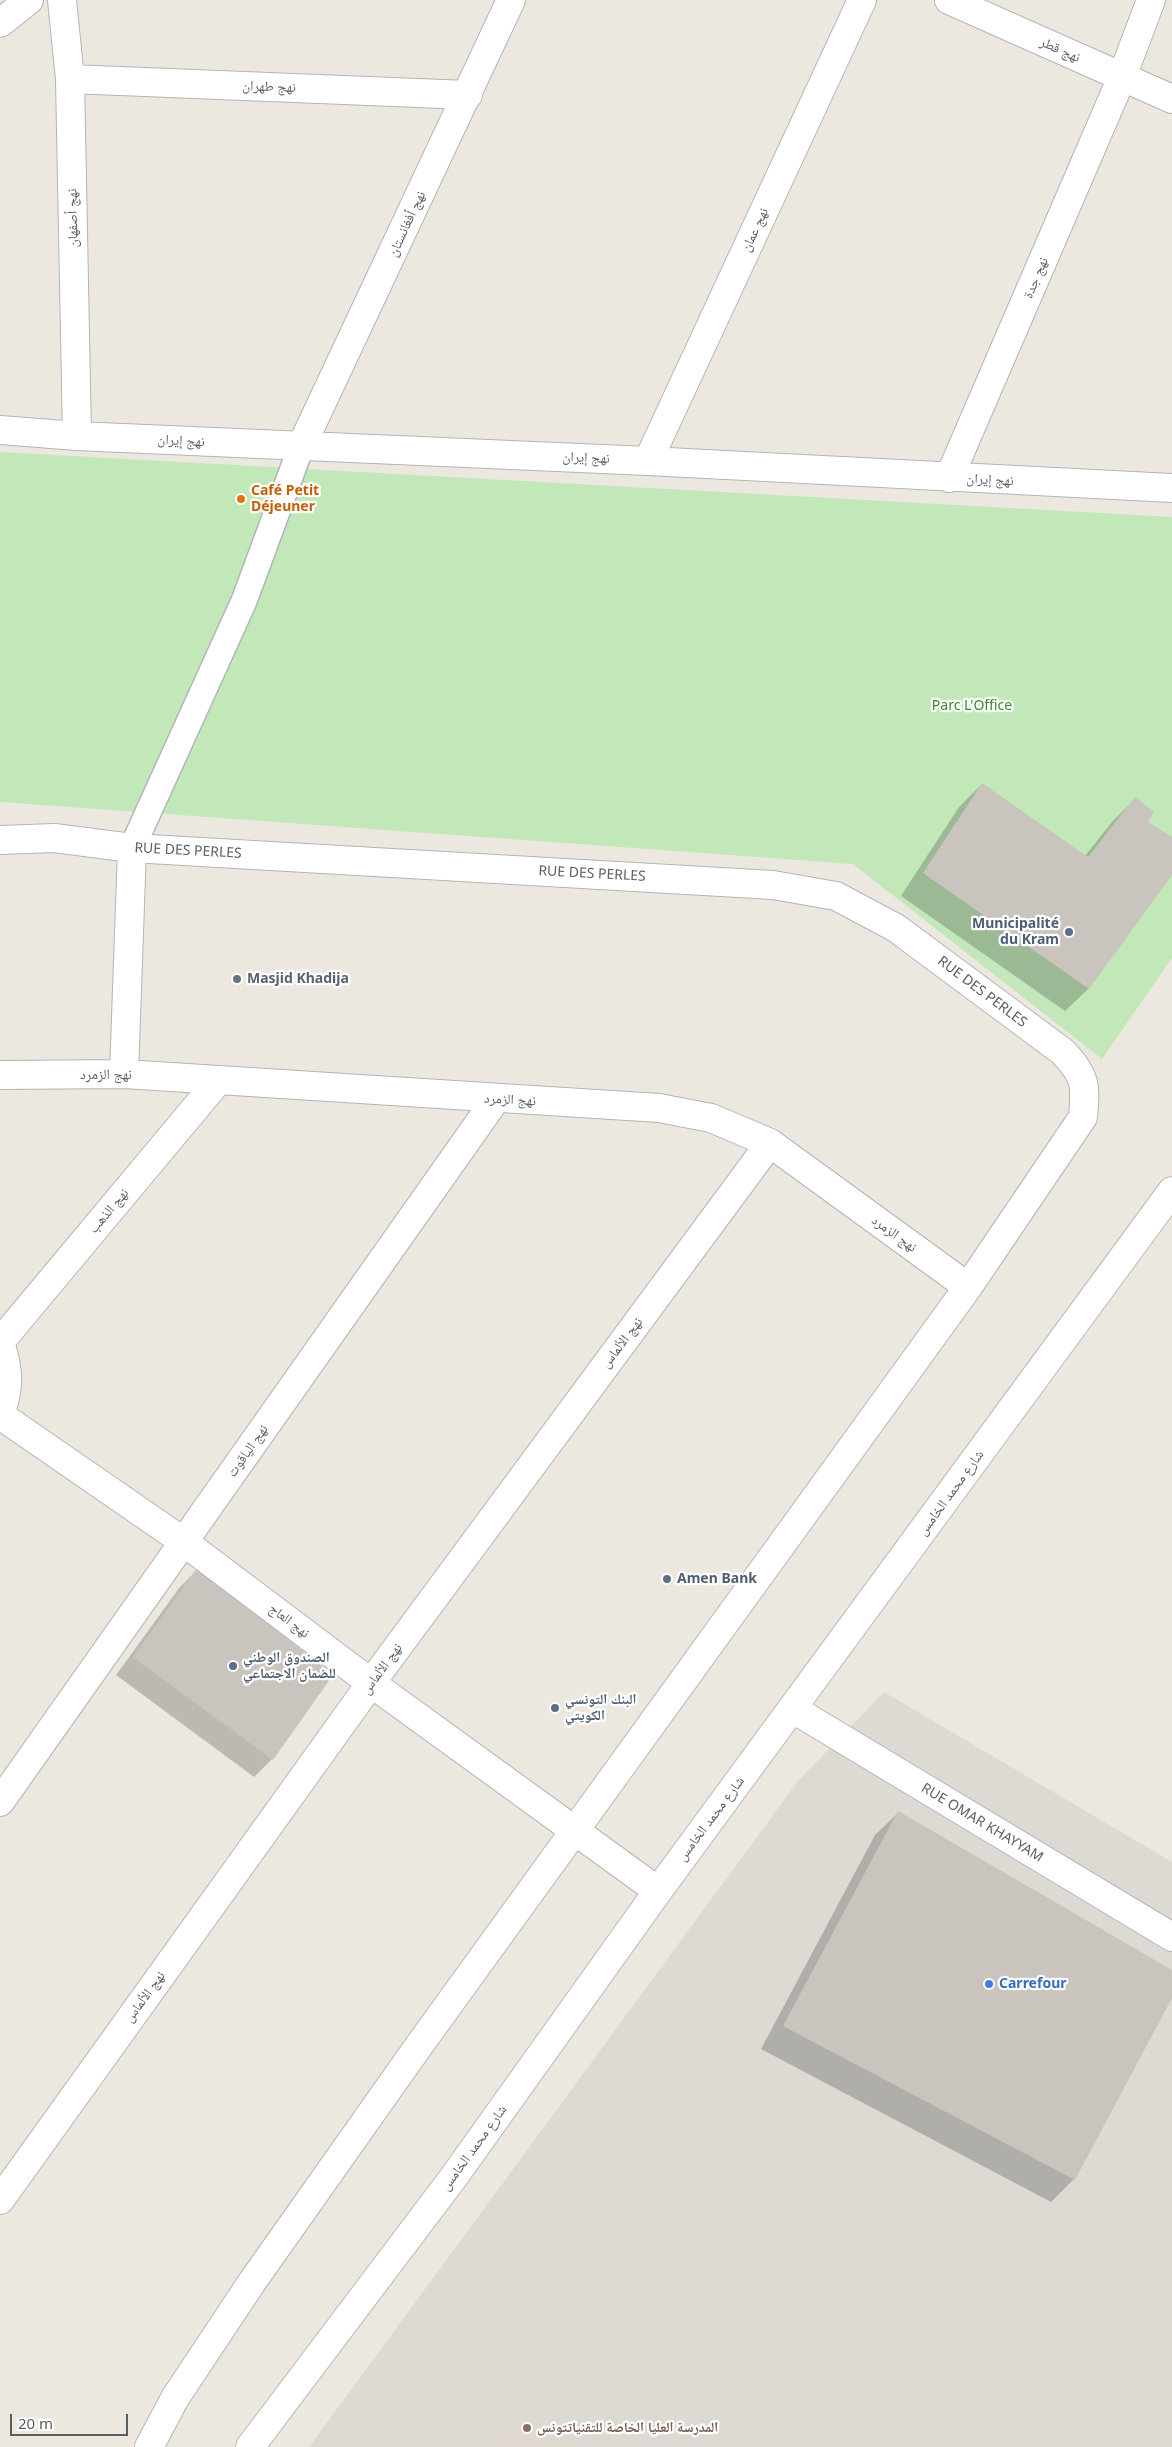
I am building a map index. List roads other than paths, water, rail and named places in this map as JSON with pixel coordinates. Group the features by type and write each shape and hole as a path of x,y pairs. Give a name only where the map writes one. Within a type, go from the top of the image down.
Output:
{"street":[{"path":"0,22 29,0"},
{"name":"نهج أصفهان","path":"62,0 70,79 77,436"},
{"name":"نهج أفغانستان","path":"301,447 511,0"},
{"name":"نهج عمان","path":"648,461 862,0"},
{"name":"نهج قطر","path":"949,0 1172,99"},
{"name":"نهج جدة","path":"950,478 1122,77 1151,0"},
{"name":"نهج طهران","path":"70,79 468,95"},
{"name":"نهج إيران","path":"0,430 77,436 648,461 1172,488"},
{"path":"124,1074 132,848 244,601 301,447"},
{"name":"RUE DES PERLES","path":"0,840 54,838 132,848 773,885 836,896 896,928 1063,1052 1079,1069 1085,1088 1083,1117 968,1287"},
{"name":"نهج الزمرد","path":"0,1075 124,1074 659,1108 711,1118 770,1143 968,1287"},
{"name":"نهج الذهب","path":"0,1342 218,1081"},
{"name":"نهج الياقوت","path":"0,1802 496,1099"},
{"name":"نهج الألماس","path":"0,2200 371,1683 770,1143"},
{"name":"شارع محمد الخامس","path":"250,2447 453,2178 658,1891 1172,1192"},
{"path":"149,2447 175,2398 257,2274 574,1830 968,1287"},
{"path":"0,1342 6,1360 8,1379 7,1397 0,1415"},
{"name":"نهج العاج","path":"0,1415 184,1542 371,1683 658,1891"},
{"name":"RUE OMAR KHAYYAM","path":"793,1709 1172,1937"}],"place":[{"name":"Café Petit Déjeuner","path":"241,499"},
{"name":"Municipalité du Kram","path":"1069,932"},
{"name":"Masjid Khadija","path":"237,979"},
{"name":"Amen Bank","path":"667,1579"},
{"name":"الصندوق الوطني للضمان الاجتماعي","path":"233,1666"},
{"name":"البنك التونسي الكويتي","path":"555,1708"},
{"name":"Carrefour","path":"989,1984"},
{"name":"المدرسة العليا الخاصة للتقنياتتونس","path":"527,2428"}],"park label":[{"name":"Parc L'Office","path":"972,706"}]}
